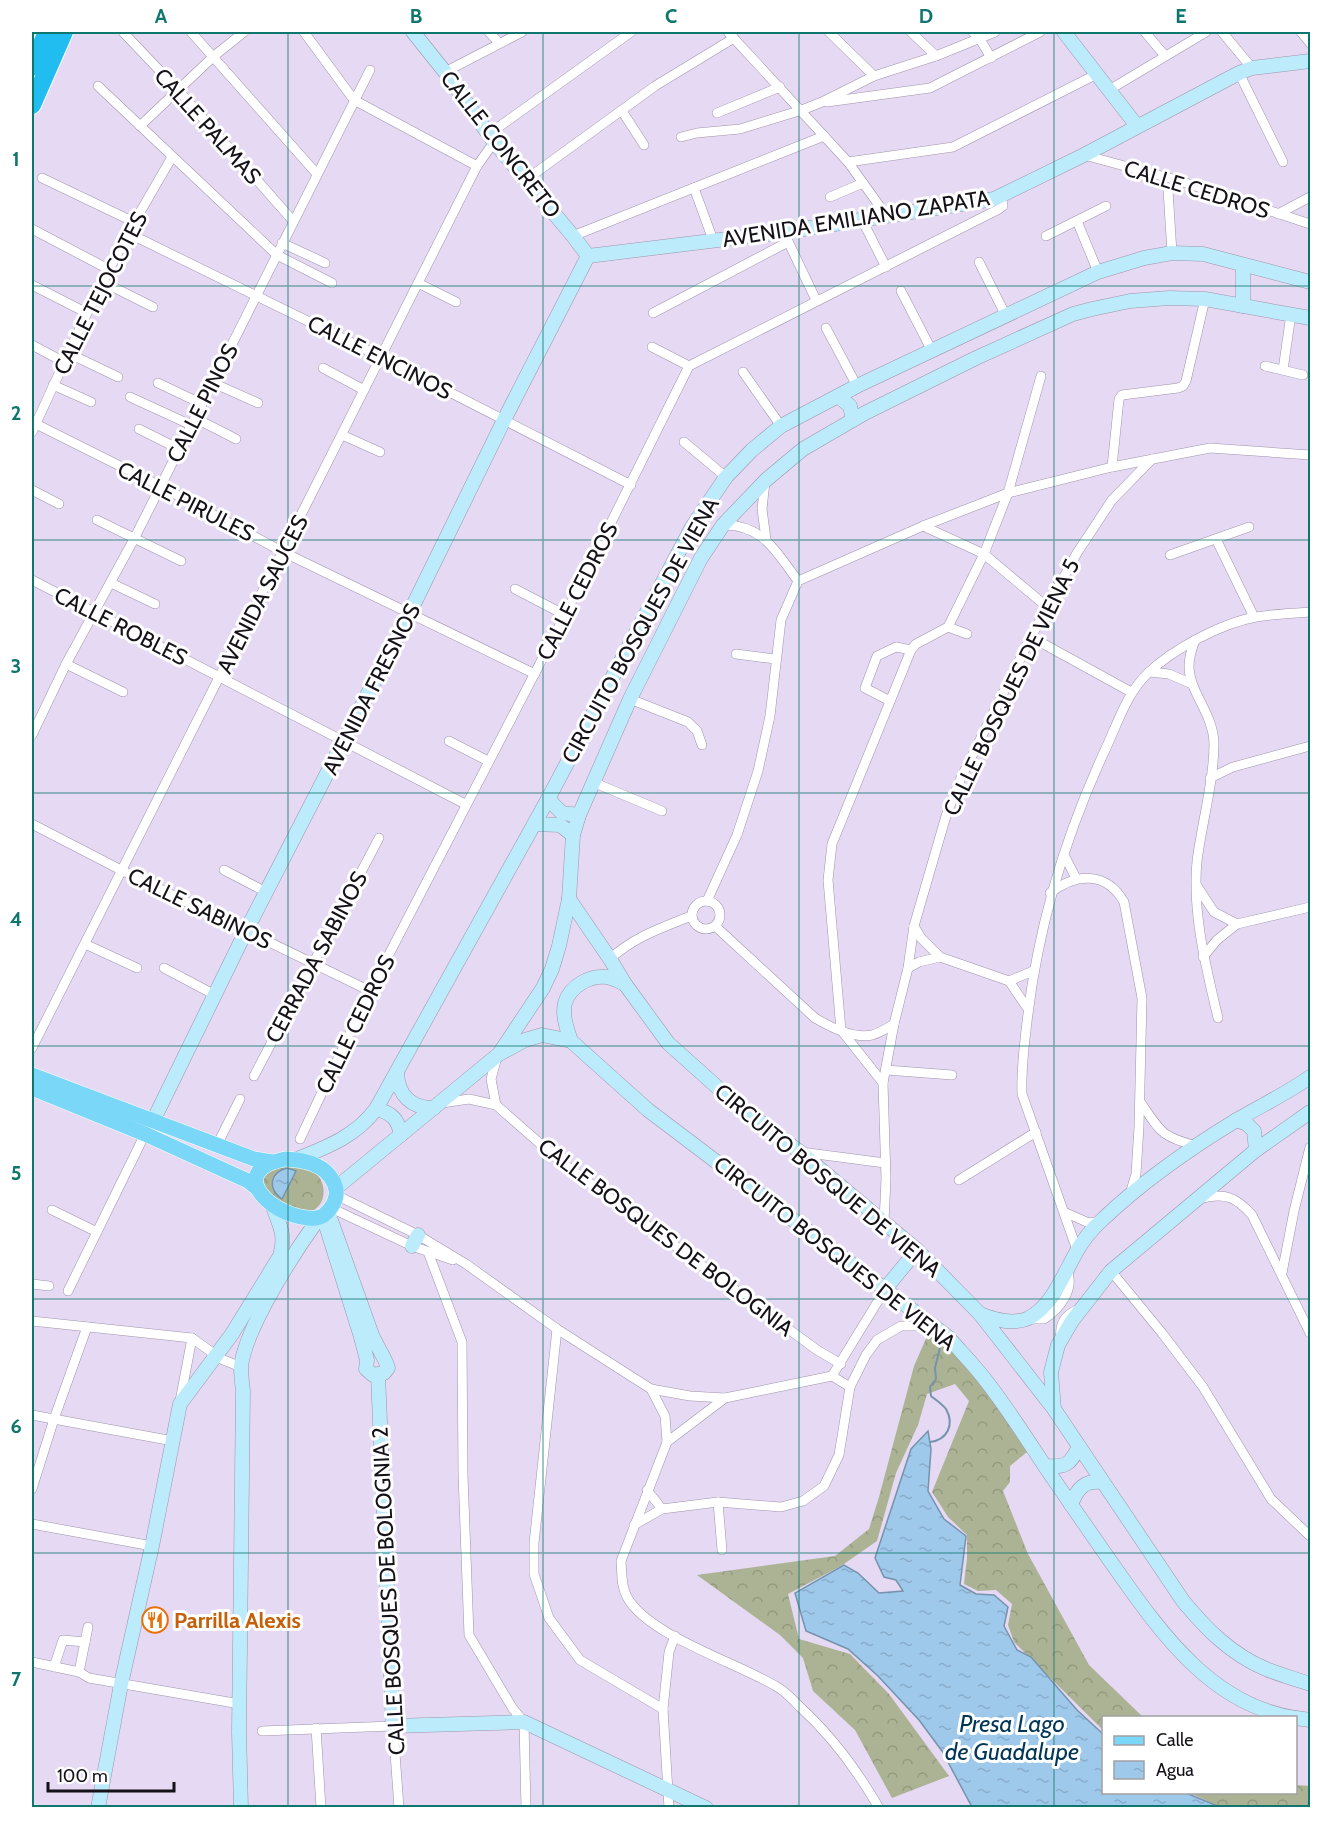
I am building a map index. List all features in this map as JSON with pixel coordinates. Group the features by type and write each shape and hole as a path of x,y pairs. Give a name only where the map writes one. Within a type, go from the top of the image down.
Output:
{"highway":[{"path":"32,67 47,32"},
{"path":"32,105 64,32"}],"main road":[{"name":"CALLE CONCRETO","path":"413,32 492,138 588,256"},
{"path":"1064,32 1137,126"},
{"name":"AVENIDA EMILIANO ZAPATA","path":"588,256 713,240 786,237 886,215 994,199 1084,155 1246,70 1309,65"},
{"name":"CIRCUITO BOSQUES DE VIENA","path":"297,1159 350,1135 364,1124 376,1109 548,799 692,527 726,477 752,450 781,426 856,387 1098,272 1144,258 1172,253 1203,254 1311,282"},
{"name":"AVENIDA FRESNOS","path":"149,1127 588,256"},
{"path":"1243,265 1243,306"},
{"name":"CIRCUITO BOSQUES DE VIENA","path":"241,1367 248,1341 271,1296 294,1255 329,1206 400,1136 499,1053 543,988 552,969 569,899 573,835 579,815 630,699 700,558 723,525 766,480 803,449 859,417 976,358 1073,314 1130,301 1169,298 1205,299 1311,318"},
{"path":"856,387 859,417"},
{"path":"838,396 859,417"},
{"path":"548,799 562,813 579,815"},
{"path":"534,824 560,825 573,835"},
{"name":"CIRCUITO BOSQUE DE VIENA","path":"569,899 625,984 668,1043 735,1102 800,1152 917,1250 980,1314 1054,1409 1183,1601 1204,1626 1232,1650 1265,1669 1311,1684"},
{"path":"571,1041 565,1023 565,1004 569,994 579,984 591,978 608,978 625,984"},
{"path":"499,1053 525,1040 542,1035 571,1041"},
{"name":"CIRCUITO BOSQUES DE VIENA","path":"571,1041 648,1110 948,1337 987,1382 1158,1628 1181,1653 1225,1691 1251,1706 1282,1716"},
{"path":"397,1072 397,1082 407,1099 424,1108 437,1106"},
{"path":"32,1075 149,1127 248,1181 273,1207 284,1243 279,1256 232,1334 180,1404 121,1684 98,1808"},
{"path":"980,1314 997,1320 1027,1319 1042,1308 1077,1250 1101,1221 1130,1196 1236,1120 1291,1091 1311,1077"},
{"path":"32,1088 149,1127 217,1145 254,1160 272,1162"},
{"path":"376,1109 392,1115 397,1121 400,1136"},
{"path":"1054,1409 1051,1372 1060,1334 1076,1311 1111,1271 1195,1199 1256,1149 1311,1112"},
{"path":"1236,1120 1247,1124 1254,1131 1256,1149"},
{"path":"258,1189 256,1179 258,1170 264,1164 272,1162 297,1159 320,1167 329,1175 329,1206 301,1217 273,1207"},
{"name":"CALLE BOSQUES DE BOLOGNIA 2","path":"329,1206 366,1335 366,1369 373,1375 378,1375 393,1726"},
{"path":"886,1288 917,1250"},
{"path":"232,1334 248,1341"},
{"path":"232,1334 235,1352 241,1367 243,1390 241,1808"},
{"path":"1045,1466 1061,1467 1068,1463 1079,1447"},
{"path":"1071,1505 1077,1490 1084,1484 1093,1481 1102,1482"},
{"path":"393,1726 524,1722 706,1808"}],"street":[{"name":"CALLE PALMAS","path":"123,32 178,90 293,221"},
{"path":"191,32 317,174"},
{"path":"140,126 214,56 244,32"},
{"path":"304,32 354,100 477,166"},
{"path":"489,32 499,43"},
{"path":"445,72 522,32"},
{"name":"AVENIDA SAUCES","path":"32,1048 492,138 631,32"},
{"path":"829,32 874,76"},
{"path":"911,32 936,56"},
{"path":"681,137 697,133 740,129 802,110 874,76 936,56 977,35 995,32"},
{"path":"822,102 930,88 1040,32"},
{"path":"1145,32 1166,56"},
{"path":"1109,90 1206,32"},
{"path":"1222,32 1246,70 1283,162"},
{"path":"1301,32 1311,43"},
{"path":"527,179 731,35 848,162 886,215"},
{"path":"977,35 991,58"},
{"name":"CALLE PINOS","path":"32,735 66,664 134,539 370,70"},
{"path":"848,162 953,147 1096,75"},
{"path":"98,86 277,255 332,283"},
{"path":"717,113 780,87"},
{"path":"622,111 644,145"},
{"path":"573,236 824,136"},
{"name":"CALLE CEDROS","path":"1084,155 1180,181 1311,224"},
{"name":"CALLE TEJOCOTES","path":"33,426 128,233 172,157"},
{"path":"42,178 134,222"},
{"path":"830,197 863,183"},
{"path":"694,188 713,240"},
{"path":"1168,190 1172,253"},
{"path":"652,346 689,366 999,209 1002,206 1001,196"},
{"path":"1278,214 1311,197"},
{"path":"1047,236 1106,206"},
{"path":"862,220 886,267"},
{"path":"1077,222 1098,272"},
{"path":"32,229 110,270"},
{"name":"CALLE ENCINOS","path":"128,233 381,357 631,485"},
{"path":"652,313 786,237 816,300"},
{"path":"282,243 325,263"},
{"path":"979,261 1006,316"},
{"path":"103,282 153,307"},
{"path":"418,283 456,302"},
{"path":"32,285 87,313"},
{"path":"901,291 932,351"},
{"path":"1112,467 1119,399 1127,393 1183,386 1205,299"},
{"path":"1283,370 1291,314"},
{"path":"826,328 856,387"},
{"path":"32,345 118,377"},
{"name":"CALLE CEDROS","path":"300,1139 370,991 465,804 566,615 689,366"},
{"path":"1265,366 1303,375"},
{"path":"323,368 364,390"},
{"path":"743,372 781,426"},
{"path":"883,1083 841,1030 828,880 830,853 835,835 911,650 916,644 948,627 984,554 1008,493 1041,376"},
{"path":"158,383 202,404"},
{"path":"213,383 258,403"},
{"path":"53,385 91,402"},
{"path":"130,397 236,439"},
{"name":"CALLE PIRULES","path":"33,426 160,486 283,552 535,675"},
{"path":"139,429 179,449"},
{"path":"342,435 380,452"},
{"path":"684,442 726,477"},
{"path":"707,901 737,835 758,771 770,716 775,659 782,620 798,580 923,525 1008,493 1112,467 1210,448 1311,455"},
{"name":"CALLE BOSQUES DE VIENA 5","path":"884,1222 883,1083 908,968 914,926 946,816 960,780 1046,606 1112,500 1152,459"},
{"path":"766,480 762,510 766,539"},
{"path":"32,490 59,504"},
{"path":"97,520 181,561"},
{"path":"723,525 744,527 766,539 798,580"},
{"path":"923,525 984,554 1046,606"},
{"path":"1170,555 1249,527"},
{"path":"1216,539 1254,617"},
{"name":"CALLE ROBLES","path":"32,580 465,804"},
{"path":"111,583 155,604"},
{"path":"515,589 566,615"},
{"path":"1077,1250 1022,1094 1022,1072 1033,971 1050,893 1084,795 1131,692 1148,672 1195,640 1254,617 1311,612"},
{"path":"948,627 967,634"},
{"path":"1031,637 1131,692"},
{"path":"1195,640 1189,661 1192,684 1210,720 1214,741 1196,884 1203,957 1218,1018"},
{"path":"890,701 865,688 877,656 896,647 911,650"},
{"path":"736,654 775,659"},
{"path":"66,664 123,692"},
{"path":"1148,672 1169,674 1192,684"},
{"path":"630,699 688,722 697,731 702,745"},
{"path":"449,741 488,761"},
{"path":"1210,778 1233,766 1311,746"},
{"path":"1213,760 1233,766"},
{"path":"595,783 662,811"},
{"name":"CALLE SABINOS","path":"32,824 121,870 370,991"},
{"name":"CERRADA SABINOS","path":"254,1076 379,838"},
{"path":"1064,855 1076,878"},
{"path":"224,870 266,892"},
{"path":"1050,893 1076,878 1091,878 1105,882 1118,891 1124,902 1142,998 1141,1103 1136,1174 1130,1196"},
{"path":"1196,884 1214,912 1237,924"},
{"path":"707,901 715,904 720,911 720,920 715,927 703,930 693,922 691,916 695,905 707,901"},
{"path":"1203,957 1216,940 1237,924 1311,907"},
{"path":"610,959 635,939 691,916"},
{"path":"914,926 921,938 940,957 1009,981 1028,1009"},
{"path":"715,927 815,1018 841,1030 862,1036 871,1035 894,1024"},
{"path":"85,944 137,968"},
{"path":"908,968 919,962 940,957"},
{"path":"164,968 215,995"},
{"path":"1009,981 1033,971"},
{"path":"437,1106 469,1099 496,1104 492,1079 499,1053"},
{"path":"886,1070 952,1075"},
{"path":"217,1145 240,1099"},
{"path":"1141,1103 1161,1132 1178,1141 1197,1146"},
{"name":"CALLE BOSQUES DE BOLOGNIA","path":"496,1104 561,1162 817,1350 841,1364"},
{"path":"69,1291 149,1127"},
{"path":"959,1180 1036,1132"},
{"path":"1282,1273 1294,1211 1311,1147"},
{"path":"800,1152 885,1163"},
{"path":"1195,1199 1218,1194 1239,1201 1252,1215 1311,1333"},
{"path":"329,1206 415,1240 466,1264 557,1329 651,1389 690,1396 725,1398 832,1376 850,1386"},
{"path":"329,1206 415,1240 428,1252 466,1264"},
{"path":"52,1210 97,1232"},
{"path":"1065,1212 1089,1223 1101,1221"},
{"path":"428,1252 462,1342 463,1475 469,1635 513,1709 524,1722 526,1808"},
{"path":"1044,1319 1063,1302 1069,1285 1067,1270"},
{"path":"1111,1271 1203,1387 1271,1499 1311,1536"},
{"path":"32,1284 49,1286"},
{"path":"832,1376 886,1288"},
{"path":"1063,1302 1065,1310 1076,1311"},
{"path":"1027,1319 1044,1319 1054,1322 1060,1334"},
{"path":"32,1321 192,1338 230,1364 241,1367"},
{"path":"634,1525 662,1509 718,1503 781,1507 803,1501 824,1486 839,1455 850,1386 866,1355 877,1340 901,1326 921,1326 948,1337"},
{"path":"32,1489 87,1327"},
{"path":"557,1329 534,1543 534,1574 549,1617 580,1660 663,1709"},
{"path":"180,1404 192,1338"},
{"path":"651,1389 666,1416 667,1442 621,1561 626,1596 637,1610 675,1636 781,1689 820,1725 861,1776 879,1808"},
{"path":"667,1442 725,1398"},
{"path":"32,1414 173,1441"},
{"path":"647,1490 662,1509"},
{"path":"718,1503 722,1550"},
{"path":"32,1524 152,1545"},
{"path":"79,1672 88,1627"},
{"path":"669,1808 663,1709 669,1652 675,1636"},
{"path":"54,1666 63,1640 85,1642"},
{"path":"32,1662 79,1672 89,1678 240,1704"},
{"path":"262,1731 393,1726"},
{"name":"CALLE BOSQUES DE BOLOGNIA 2","path":"393,1726 399,1808"},
{"path":"316,1728 321,1808"}],"green space":[{"path":"285,1161 309,1169 316,1173 322,1182 323,1197 314,1210 300,1211 283,1205 261,1185 264,1167"},
{"path":"928,1334 956,1353 1006,1418 1027,1452 1010,1466 1010,1482 1003,1491 1028,1554 1089,1665 1142,1716 1102,1716 1102,1729 1014,1642 1008,1625 1012,1604 996,1590 978,1591 964,1584 967,1535 948,1517 932,1492 969,1401 955,1384 927,1394 918,1425 896,1473 877,1541 841,1566 788,1594 799,1639 850,1654 889,1694 949,1776 892,1798 855,1730 813,1691 803,1658 780,1635 697,1575 835,1556 869,1529 914,1366"},
{"path":"1297,1785 1310,1786 1310,1807 1221,1807 1192,1794 1297,1794"}],"water":[{"path":"287,1168 296,1171 282,1199 274,1190 272,1181 277,1173"},
{"name":"Presa Lago de Guadalupe","path":"928,1431 931,1449 928,1491 944,1519 966,1536 960,1585 976,1594 994,1595 1008,1607 1004,1626 1017,1650 1031,1657 1077,1710 1102,1733 1102,1794 1188,1794 1220,1807 972,1807 942,1751 919,1720 878,1676 848,1649 806,1631 795,1593 844,1565 858,1573 879,1593 903,1591 896,1580 884,1577 875,1558 911,1449"}],"waterway":[{"path":"930,1442 945,1435 950,1421 946,1409 931,1396 930,1387 936,1379 935,1368 942,1339"}],"place":[{"name":"Parrilla Alexis","path":"155,1620"}]}
